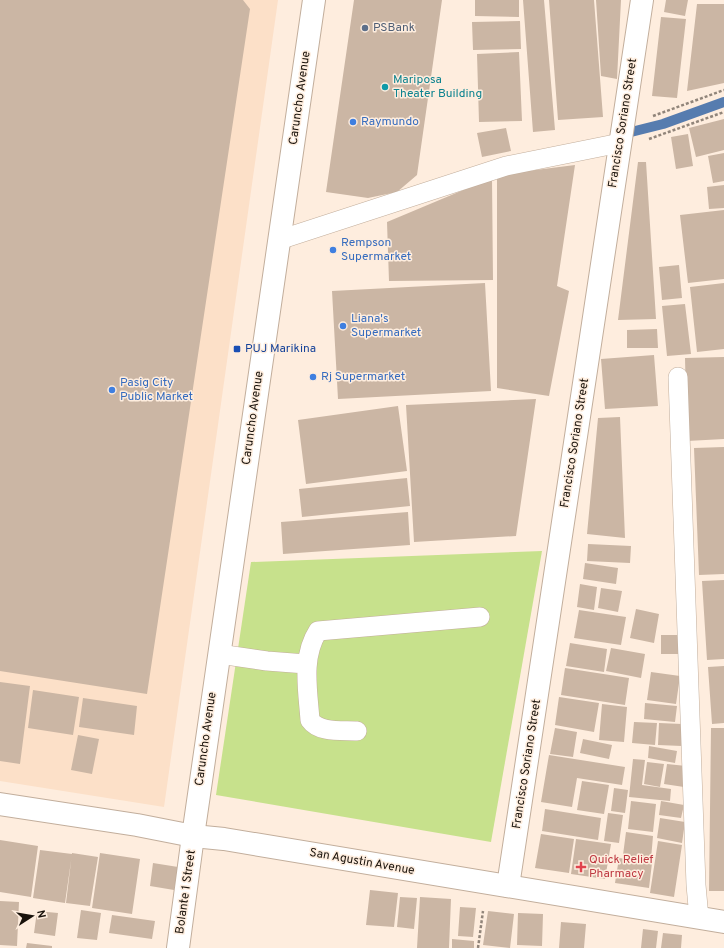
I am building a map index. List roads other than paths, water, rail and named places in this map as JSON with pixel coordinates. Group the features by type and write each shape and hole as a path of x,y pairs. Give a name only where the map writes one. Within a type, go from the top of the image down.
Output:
{"street":[{"name":"Caruncho Avenue","path":"193,836 314,0"},
{"name":"Francisco Soriano Street","path":"508,886 642,0"},
{"name":"San Agustin Avenue","path":"0,804 137,825 193,836 224,839 724,922"},
{"name":"Bolante 1 Street","path":"178,948 193,836"}],"lane":[{"path":"279,240 506,166 620,146"},
{"path":"678,377 696,885 699,918"},
{"path":"357,731 321,728 314,725 310,720 306,664 314,638 318,631 480,617"},
{"path":"219,654 267,661 306,664"}],"waterway":[{"path":"631,132 663,124 724,102"}],"place":[{"name":"PSBank","path":"365,28"},
{"name":"Mariposa Theater Building","path":"385,87"},
{"name":"Raymundo","path":"353,122"},
{"name":"Rempson Supermarket","path":"333,250"},
{"name":"Liana's Supermarket","path":"343,326"},
{"name":"PUJ Marikina","path":"237,349"},
{"name":"Rj Supermarket","path":"313,377"},
{"name":"Pasig City Public Market","path":"112,390"},
{"name":"Quick Relief Pharmacy","path":"581,867"}]}
